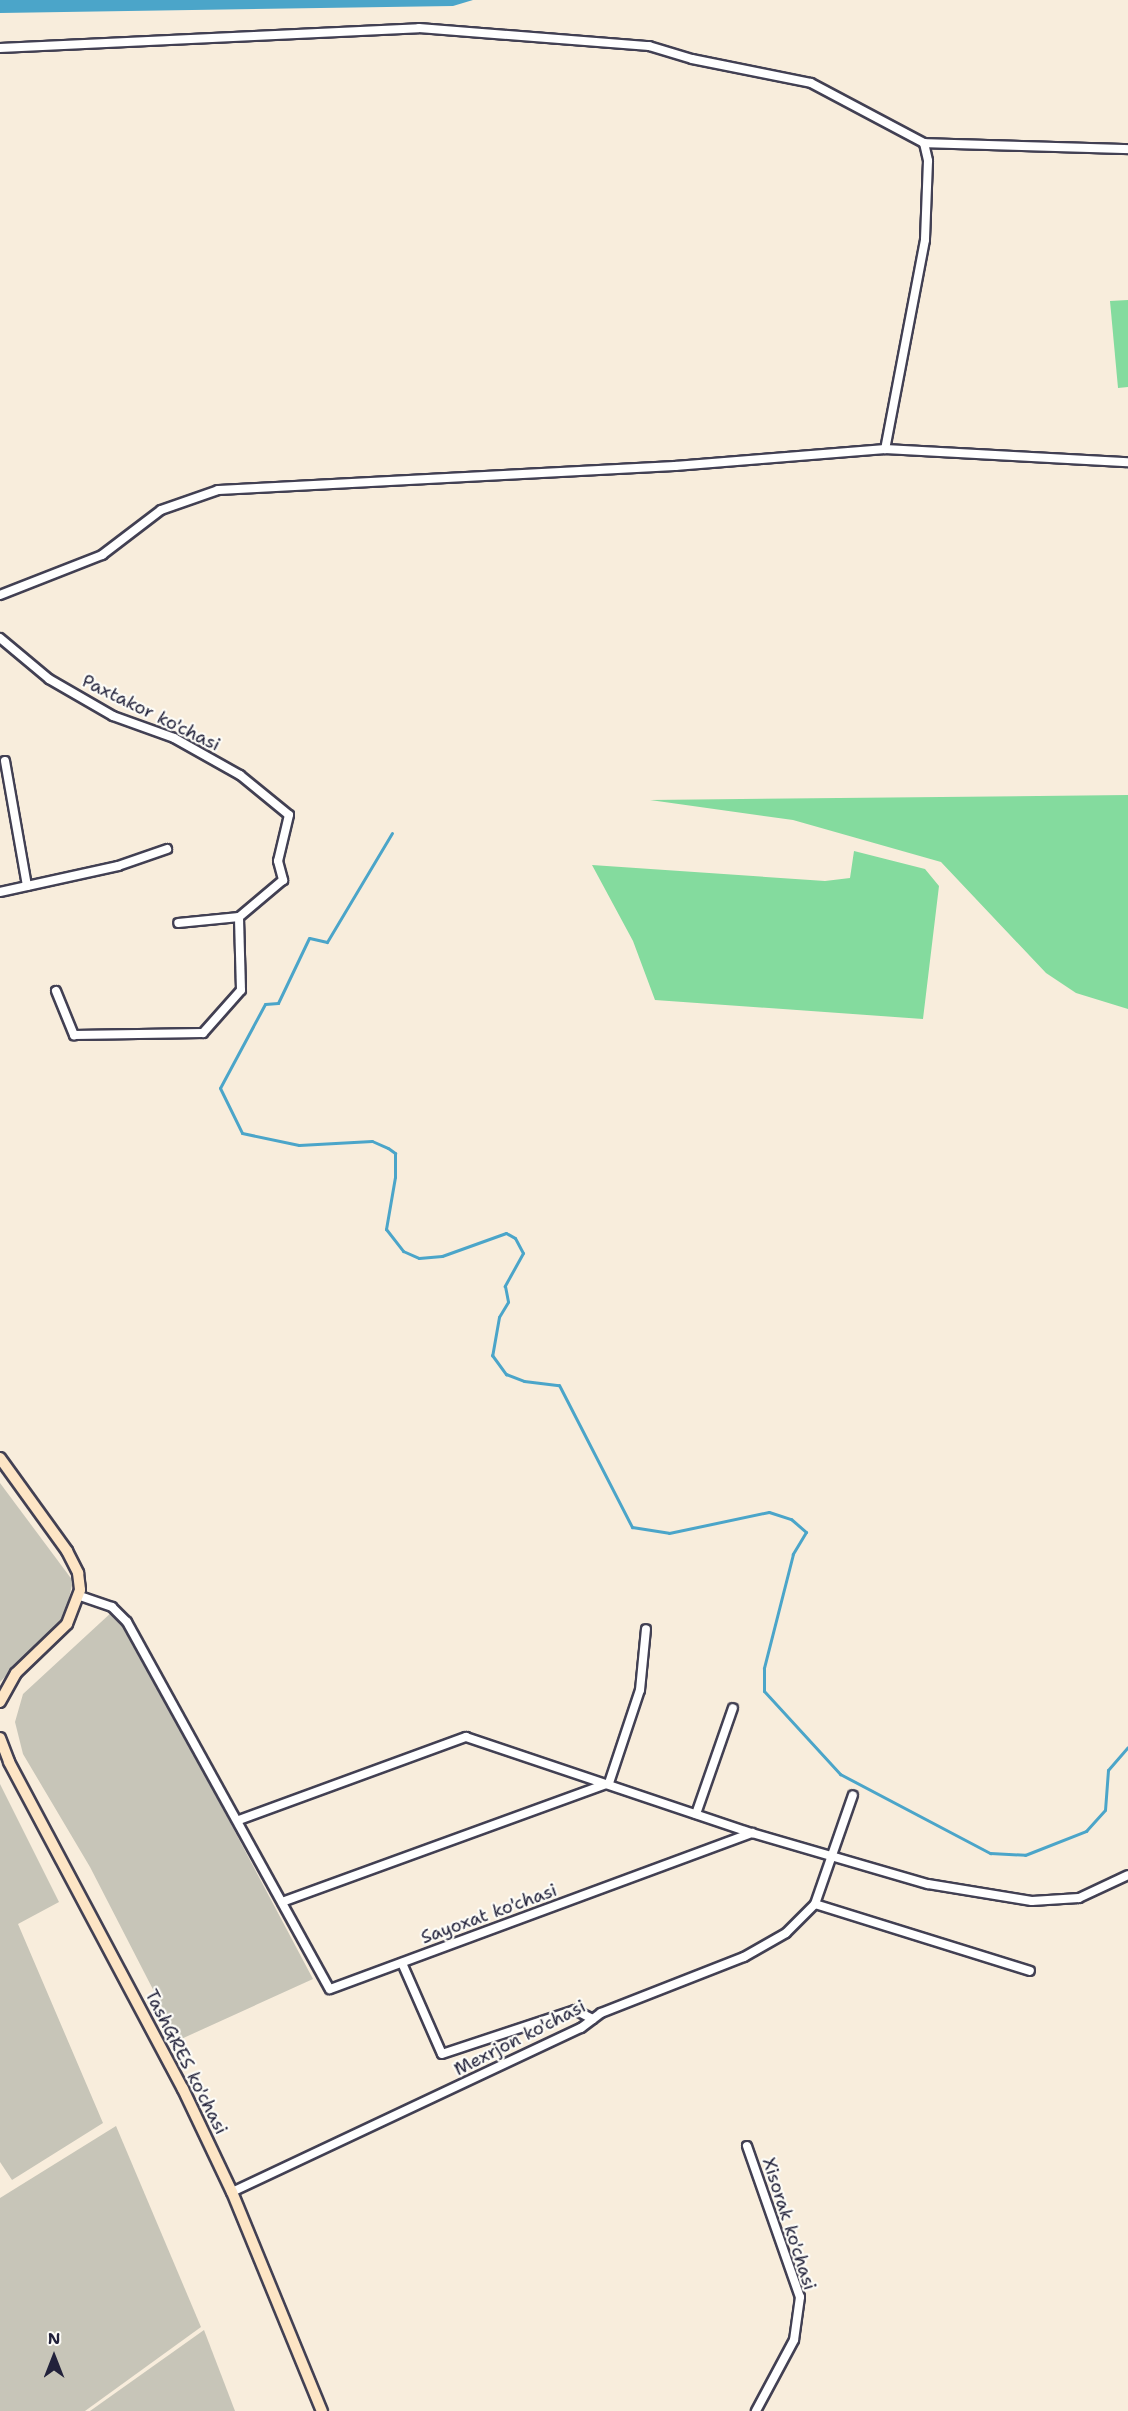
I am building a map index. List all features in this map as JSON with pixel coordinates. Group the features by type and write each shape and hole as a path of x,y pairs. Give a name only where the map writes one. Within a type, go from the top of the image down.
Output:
{"main road":[{"path":"0,1458 73,1562 80,1596 67,1624 16,1673 0,1702"},
{"name":"TashGRES ko'chasi","path":"0,1738 9,1762 183,2090 232,2192 322,2411"}],"street":[{"path":"0,48 419,28 649,46 692,59 811,83 924,143 1128,149"},
{"path":"885,449 925,240 928,160 924,143"},
{"path":"0,595 102,555 161,510 218,490 664,467 885,449 1128,462"},
{"name":"Paxtakor ko'chasi","path":"0,638 49,679 113,716 174,738 240,775 289,815 278,861 283,880 239,917"},
{"path":"5,761 27,886"},
{"path":"0,892 118,866 166,849"},
{"path":"56,992 74,1035 203,1033 241,990 239,917 178,923"},
{"name":"Sayoxat ko'chasi","path":"80,1596 112,1606 127,1622 239,1820 330,1989 752,1833"},
{"path":"609,1784 640,1690 646,1629"},
{"path":"696,1814 733,1708"},
{"path":"239,1820 466,1737 752,1833 928,1884 1032,1901 1079,1898 1126,1880"},
{"path":"282,1902 609,1784"},
{"name":"Mexrjon ko'chasi","path":"232,2192 593,2019 744,1957 786,1933 815,1904 853,1795"},
{"path":"815,1904 1029,1971"},
{"path":"402,1963 442,2054 575,2010 593,2019"},
{"name":"Xisorak ko'chasi","path":"747,2146 800,2297 794,2340 756,2411"}],"shaded area":[{"path":"0,1483 73,1581 65,1615 0,1682"},
{"path":"113,1611 127,1628 313,1979 179,2040 90,1867 23,1754 15,1722 23,1694"},
{"path":"0,1784 59,1902 18,1924 103,2123 12,2180 0,2162"},
{"path":"116,2126 201,2327 85,2411 0,2411 0,2198"},
{"path":"204,2330 235,2411 90,2411"}],"green space":[{"path":"1128,300 1128,387 1118,388 1110,301"},
{"path":"1128,795 1128,1009 1076,993 1046,973 941,862 793,820 650,800"},
{"path":"854,851 925,869 939,886 923,1019 655,1000 633,941 592,865 825,881 850,878"}],"water":[{"path":"0,0 473,0 453,6 0,13"}],"waterway":[{"path":"392,833 327,942 309,938 278,1003 265,1004 220,1088 242,1133 299,1145 372,1141 388,1148 395,1153 395,1177 386,1229 403,1251 419,1258 442,1256 506,1233 515,1238 523,1253 505,1286 508,1302 499,1317 492,1355 506,1374 524,1381 559,1385 632,1527 669,1533 769,1512 791,1519 806,1532 793,1554 764,1668 764,1691 840,1774 990,1853 1025,1855 1086,1831 1105,1810 1108,1770 1128,1747"}]}
